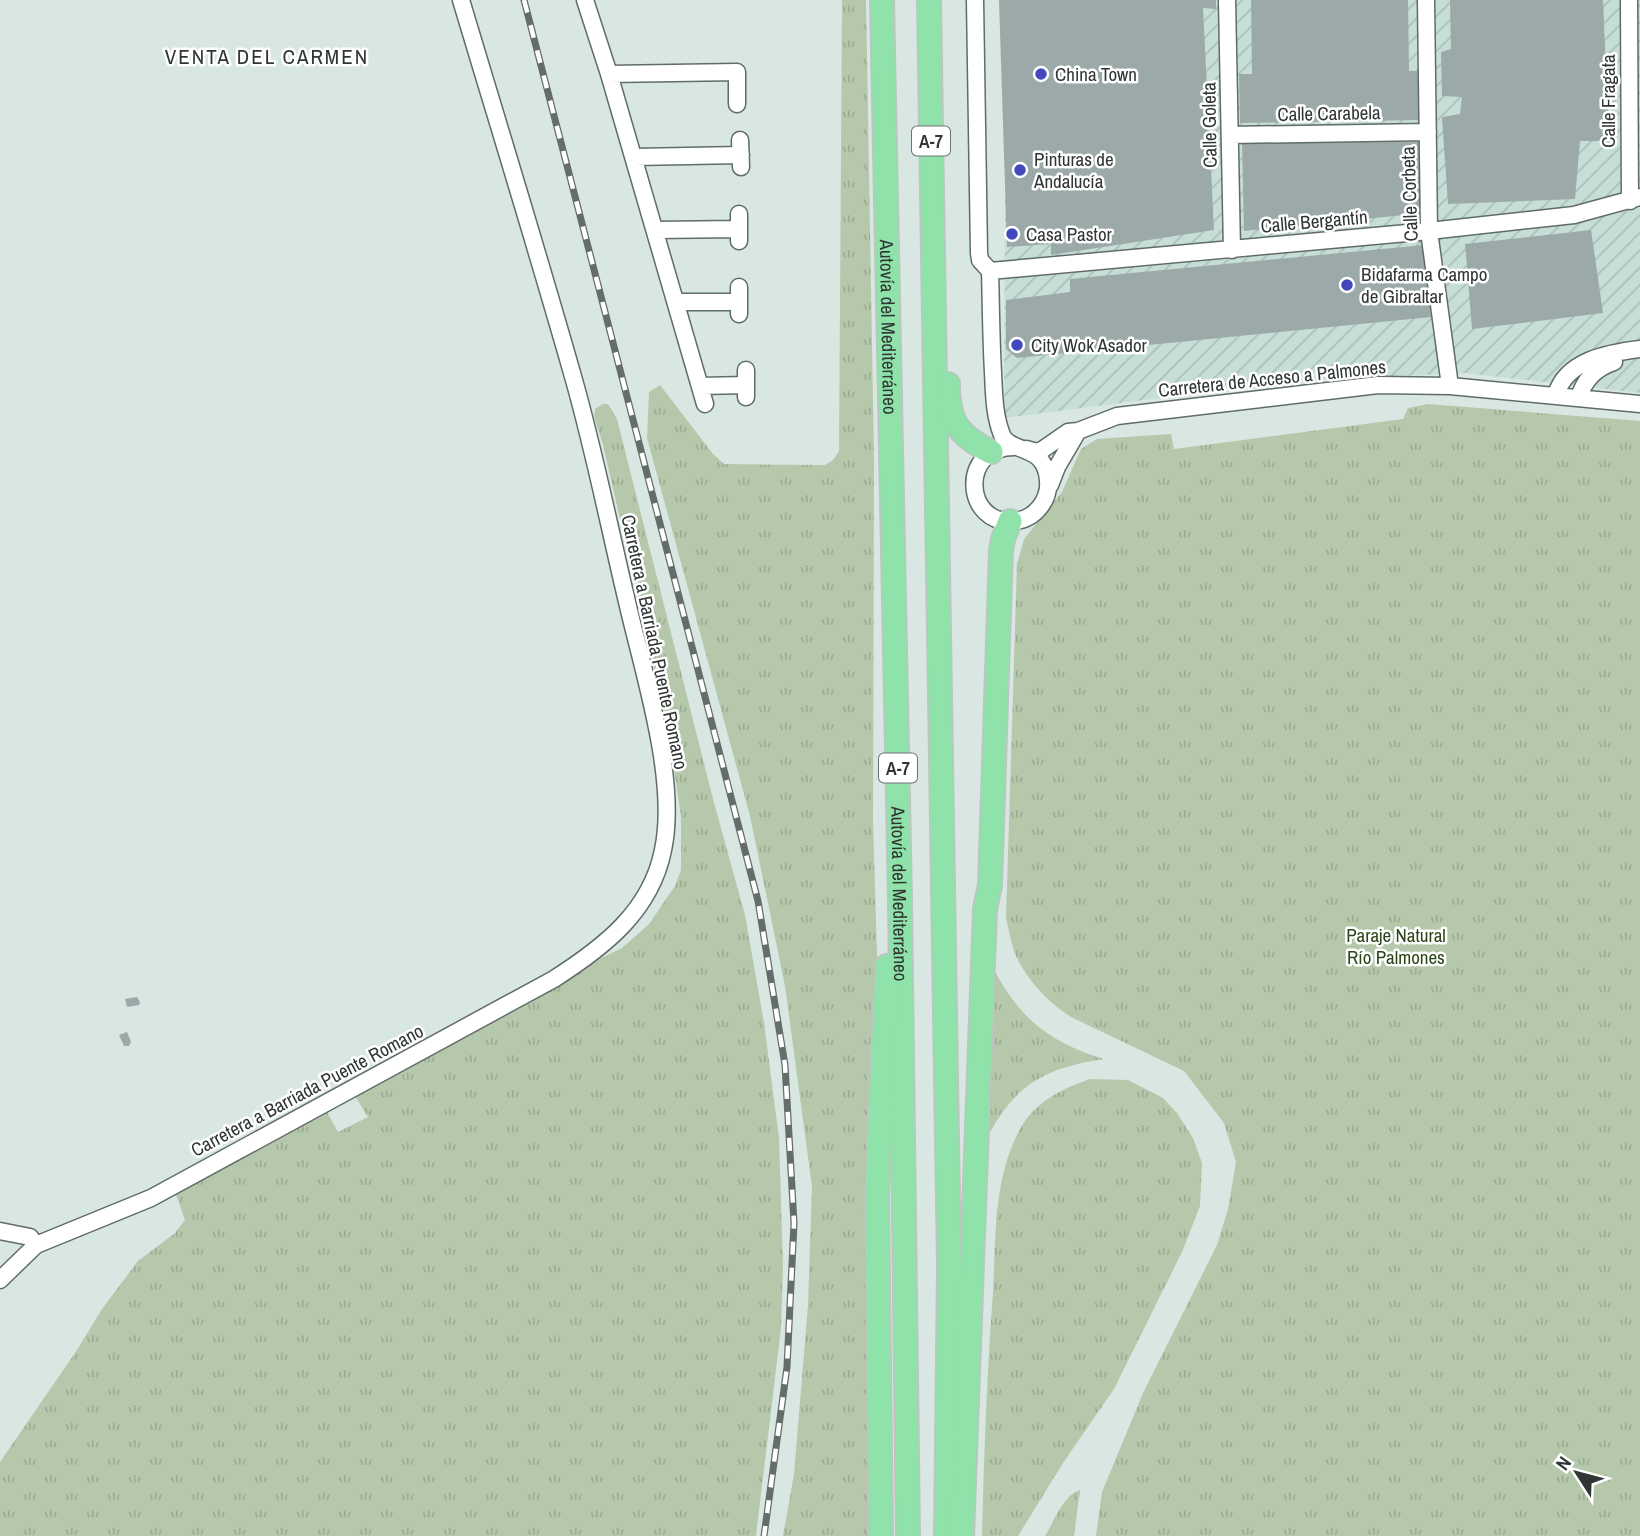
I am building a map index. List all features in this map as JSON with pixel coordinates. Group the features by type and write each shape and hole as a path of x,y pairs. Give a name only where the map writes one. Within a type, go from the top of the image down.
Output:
{"highway":[{"name":"Autovía del Mediterráneo","path":"882,0 900,899 908,1536"},
{"name":"A-7","path":"929,0 949,1266 946,1536"},
{"path":"933,283 947,300 948,407 955,425 965,436 991,452"},
{"path":"962,1536 985,909 991,872 1001,551 1010,521"},
{"path":"881,1536 877,1195 888,936 900,899"}],"street":[{"name":"Carretera a Barriada Puente Romano","path":"36,1245 151,1198 554,979 606,943 626,923 654,880 668,826 657,729 575,382 461,0"},
{"path":"585,0 634,157 705,404"},
{"path":"975,0 979,253 984,267 990,271 995,412 1007,442 1040,460 1045,467 1049,485 1047,494"},
{"name":"Calle Goleta","path":"1227,0 1231,250"},
{"name":"Calle Corbeta","path":"1426,0 1429,231 1450,386"},
{"name":"Calle Fragata","path":"1629,0 1635,199"},
{"path":"609,74 737,72 737,104"},
{"name":"Calle Carabela","path":"1230,135 1428,132"},
{"path":"634,157 741,154"},
{"name":"Calle Bergantín","path":"990,271 1574,215 1635,199"},
{"path":"655,230 739,228"},
{"path":"676,302 739,301"},
{"path":"1556,395 1563,378 1581,364 1613,354 1640,350"},
{"path":"1579,398 1584,383 1591,374 1600,367 1640,350"},
{"path":"700,386 746,384"},
{"name":"Carretera de Acceso a Palmones","path":"1021,448 1042,450 1068,432 1130,415 1378,385 1450,386 1640,404"},
{"path":"1021,448 1008,446 991,452 978,465 975,474 974,492 977,500 989,514 1010,521 1038,510 1057,467 1078,431"},
{"path":"0,1231 30,1237 36,1245 0,1280"}],"shaded area":[{"path":"1006,0 1640,0 1640,393 1464,373 1292,381 1004,418"}],"green space":[{"path":"842,0 866,0 874,458 873,823 879,1018 866,1150 871,1464 868,1536 783,1536 794,1474 808,1305 812,1187 785,986 750,816 647,438 649,392 660,385 713,454 724,464 825,465 833,460 839,451"},
{"path":"608,404 617,419 745,915 764,1023 779,1138 783,1266 781,1328 756,1536 0,1536 0,1462 102,1309 138,1261 175,1233 185,1220 176,1194 327,1112 338,1132 368,1117 355,1096 519,1009 599,959 622,948 649,924 675,886 681,870 681,816 667,723 594,416 595,409"},
{"name":"Paraje Natural Río Palmones","path":"1428,404 1640,421 1640,1536 1096,1536 1102,1492 1143,1393 1217,1245 1228,1209 1236,1162 1224,1123 1184,1071 1071,1017 1032,982 1014,951 1006,918 1017,564 1024,539 1062,492 1081,449 1097,439 1171,434 1174,449 1403,419 1408,408"},
{"path":"993,968 1014,1001 1038,1026 1067,1045 1104,1059 1064,1068 1033,1082 1008,1105 986,1140"},
{"path":"1090,1079 1128,1080 1163,1098 1177,1113 1193,1138 1202,1163 1200,1206 1182,1252 1114,1389 1063,1463 1018,1536 982,1536 997,1209 1004,1169 1019,1131 1032,1112 1059,1092"},
{"path":"1080,1490 1074,1536 1045,1536 1064,1503"}],"building":[{"path":"999,0 1216,0 1216,9 1203,8 1214,230 1051,255 1051,244 1007,247"},
{"path":"1251,0 1408,0 1409,71 1419,71 1420,120 1240,123 1239,74 1252,74"},
{"path":"1450,0 1603,0 1609,141 1580,141 1575,199 1448,204 1442,117 1460,114 1462,97 1442,96 1441,52 1451,49"},
{"path":"1420,142 1424,213 1244,231 1242,143"},
{"path":"1591,230 1603,313 1472,329 1465,244"},
{"path":"1424,245 1431,317 1017,358 1006,349 1006,300 1070,292 1070,279"},
{"path":"137,997 139,1005 127,1007 125,999"},
{"path":"127,1032 131,1042 129,1046 124,1046 119,1035"}],"railway":[{"path":"524,0 758,901 785,1065 794,1223 787,1367 764,1536"}],"place":[{"name":"China Town","path":"1041,74"},
{"name":"Pinturas de Andalucía","path":"1020,170"},
{"name":"Casa Pastor","path":"1012,234"},
{"name":"Bidafarma Campo de Gibraltar","path":"1347,285"},
{"name":"City Wok Asador","path":"1017,345"}],"district":[{"name":"VENTA DEL CARMEN","path":"267,56"}]}
